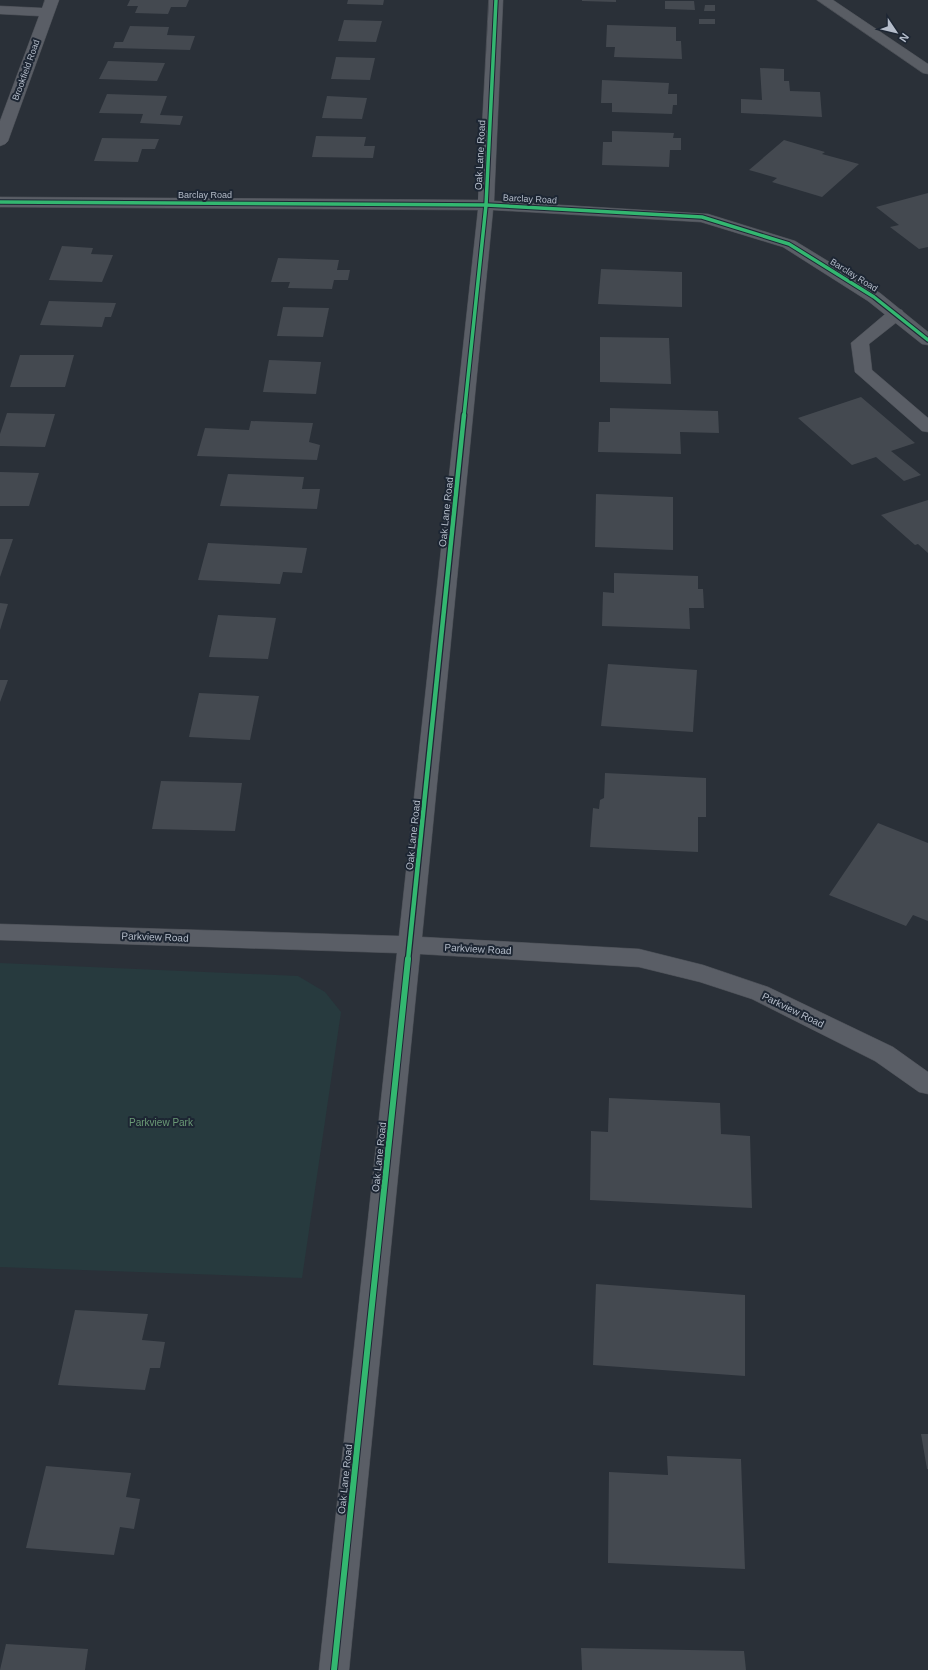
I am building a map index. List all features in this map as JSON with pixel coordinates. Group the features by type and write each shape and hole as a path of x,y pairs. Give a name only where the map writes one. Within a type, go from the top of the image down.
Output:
{"street":[{"name":"Oak Lane Road","path":"334,1670 486,205 496,0"},
{"path":"824,0 928,70"},
{"path":"0,10 49,6"},
{"name":"Brookfield Road","path":"0,141 49,6"},
{"name":"Barclay Road","path":"0,202 486,205 702,217 789,244 874,297 928,340"},
{"path":"896,314 860,343 864,372 928,427"},
{"name":"Parkview Road","path":"0,932 410,945 639,958 703,974 760,993 884,1054 928,1084"}],"green space":[{"name":"Parkview Park","path":"0,963 298,976 325,992 341,1012 302,1278 0,1267"}],"building":[{"path":"130,0 189,0 186,7 171,7 168,14 135,13 138,6 127,6"},
{"path":"348,0 384,0 383,5 347,4"},
{"path":"616,0 616,2 582,1"},
{"path":"665,1 694,1 695,10 665,9"},
{"path":"705,5 715,5 715,11 704,11"},
{"path":"699,19 715,19 715,24 699,24"},
{"path":"344,20 382,21 376,42 338,41"},
{"path":"607,25 676,27 676,41 681,41 682,59 614,57 615,47 606,47"},
{"path":"130,26 169,27 167,35 195,36 190,50 113,48 115,42 123,42"},
{"path":"336,57 375,58 370,80 331,79"},
{"path":"108,61 165,63 157,81 99,79"},
{"path":"760,68 784,69 784,81 789,81 790,91 820,92 822,117 741,113 741,99 762,100"},
{"path":"602,80 669,83 668,94 677,94 677,105 673,105 672,114 612,112 612,103 601,103"},
{"path":"107,94 167,96 160,115 183,116 180,125 140,123 143,114 99,113"},
{"path":"327,96 367,98 362,119 322,118"},
{"path":"612,131 674,133 673,138 681,138 681,150 670,150 669,167 602,165 603,142 612,142"},
{"path":"316,136 366,137 364,146 375,146 373,158 312,157"},
{"path":"102,138 159,139 155,149 142,149 138,162 94,161"},
{"path":"784,140 825,152 822,154 859,164 822,197 772,182 777,178 749,170"},
{"path":"928,193 928,247 919,249 890,227 899,225 876,207"},
{"path":"62,246 93,248 91,254 113,255 102,282 49,280"},
{"path":"278,258 339,260 337,270 350,270 348,280 334,280 332,289 288,288 290,282 271,282"},
{"path":"601,269 682,272 682,307 598,304"},
{"path":"49,301 116,303 111,317 105,317 102,327 40,325"},
{"path":"283,307 329,308 323,337 277,336"},
{"path":"600,337 669,338 671,384 600,382"},
{"path":"20,355 74,355 65,387 10,387"},
{"path":"269,360 321,362 316,394 263,392"},
{"path":"861,397 915,443 891,451 921,475 904,481 876,457 852,465 798,418"},
{"path":"610,408 718,411 719,433 680,432 681,454 598,452 599,422 610,422"},
{"path":"7,413 55,414 45,447 0,446 0,434"},
{"path":"251,421 313,423 309,442 320,445 317,460 197,456 205,428 249,430"},
{"path":"0,472 39,473 29,506 0,506"},
{"path":"228,474 304,477 302,489 320,489 317,509 220,506"},
{"path":"596,494 673,497 673,550 595,547"},
{"path":"928,500 928,553 918,544 915,545 881,515"},
{"path":"0,539 13,539 0,577"},
{"path":"208,543 307,548 302,573 283,572 280,584 198,580"},
{"path":"614,573 698,576 698,589 703,589 704,608 689,608 690,629 602,626 603,592 614,593"},
{"path":"0,603 8,604 0,630"},
{"path":"218,615 276,618 268,659 209,657"},
{"path":"608,664 697,670 693,732 601,726"},
{"path":"0,680 8,680 0,702"},
{"path":"199,693 259,696 250,740 189,737"},
{"path":"605,773 706,778 706,817 698,817 698,852 590,847 593,808 599,809 600,800 604,798"},
{"path":"161,781 242,783 235,831 152,829"},
{"path":"878,823 928,843 928,921 913,915 906,926 829,895"},
{"path":"609,1098 720,1103 721,1134 750,1136 752,1208 590,1200 591,1131 608,1132"},
{"path":"596,1284 745,1295 745,1376 593,1365"},
{"path":"75,1310 148,1314 142,1340 165,1342 160,1368 150,1368 145,1390 58,1385"},
{"path":"921,1434 928,1434 928,1469 927,1469"},
{"path":"667,1456 741,1459 745,1569 608,1563 609,1472 668,1475"},
{"path":"46,1466 131,1473 126,1497 140,1499 134,1529 120,1527 114,1555 26,1548"},
{"path":"6,1644 88,1649 85,1670 0,1670"},
{"path":"581,1648 744,1651 746,1670 582,1670"}],"cycle path":[{"path":"334,1670 486,205 496,0"},
{"path":"0,202 486,205 702,217 789,244 874,297 928,340"}]}
